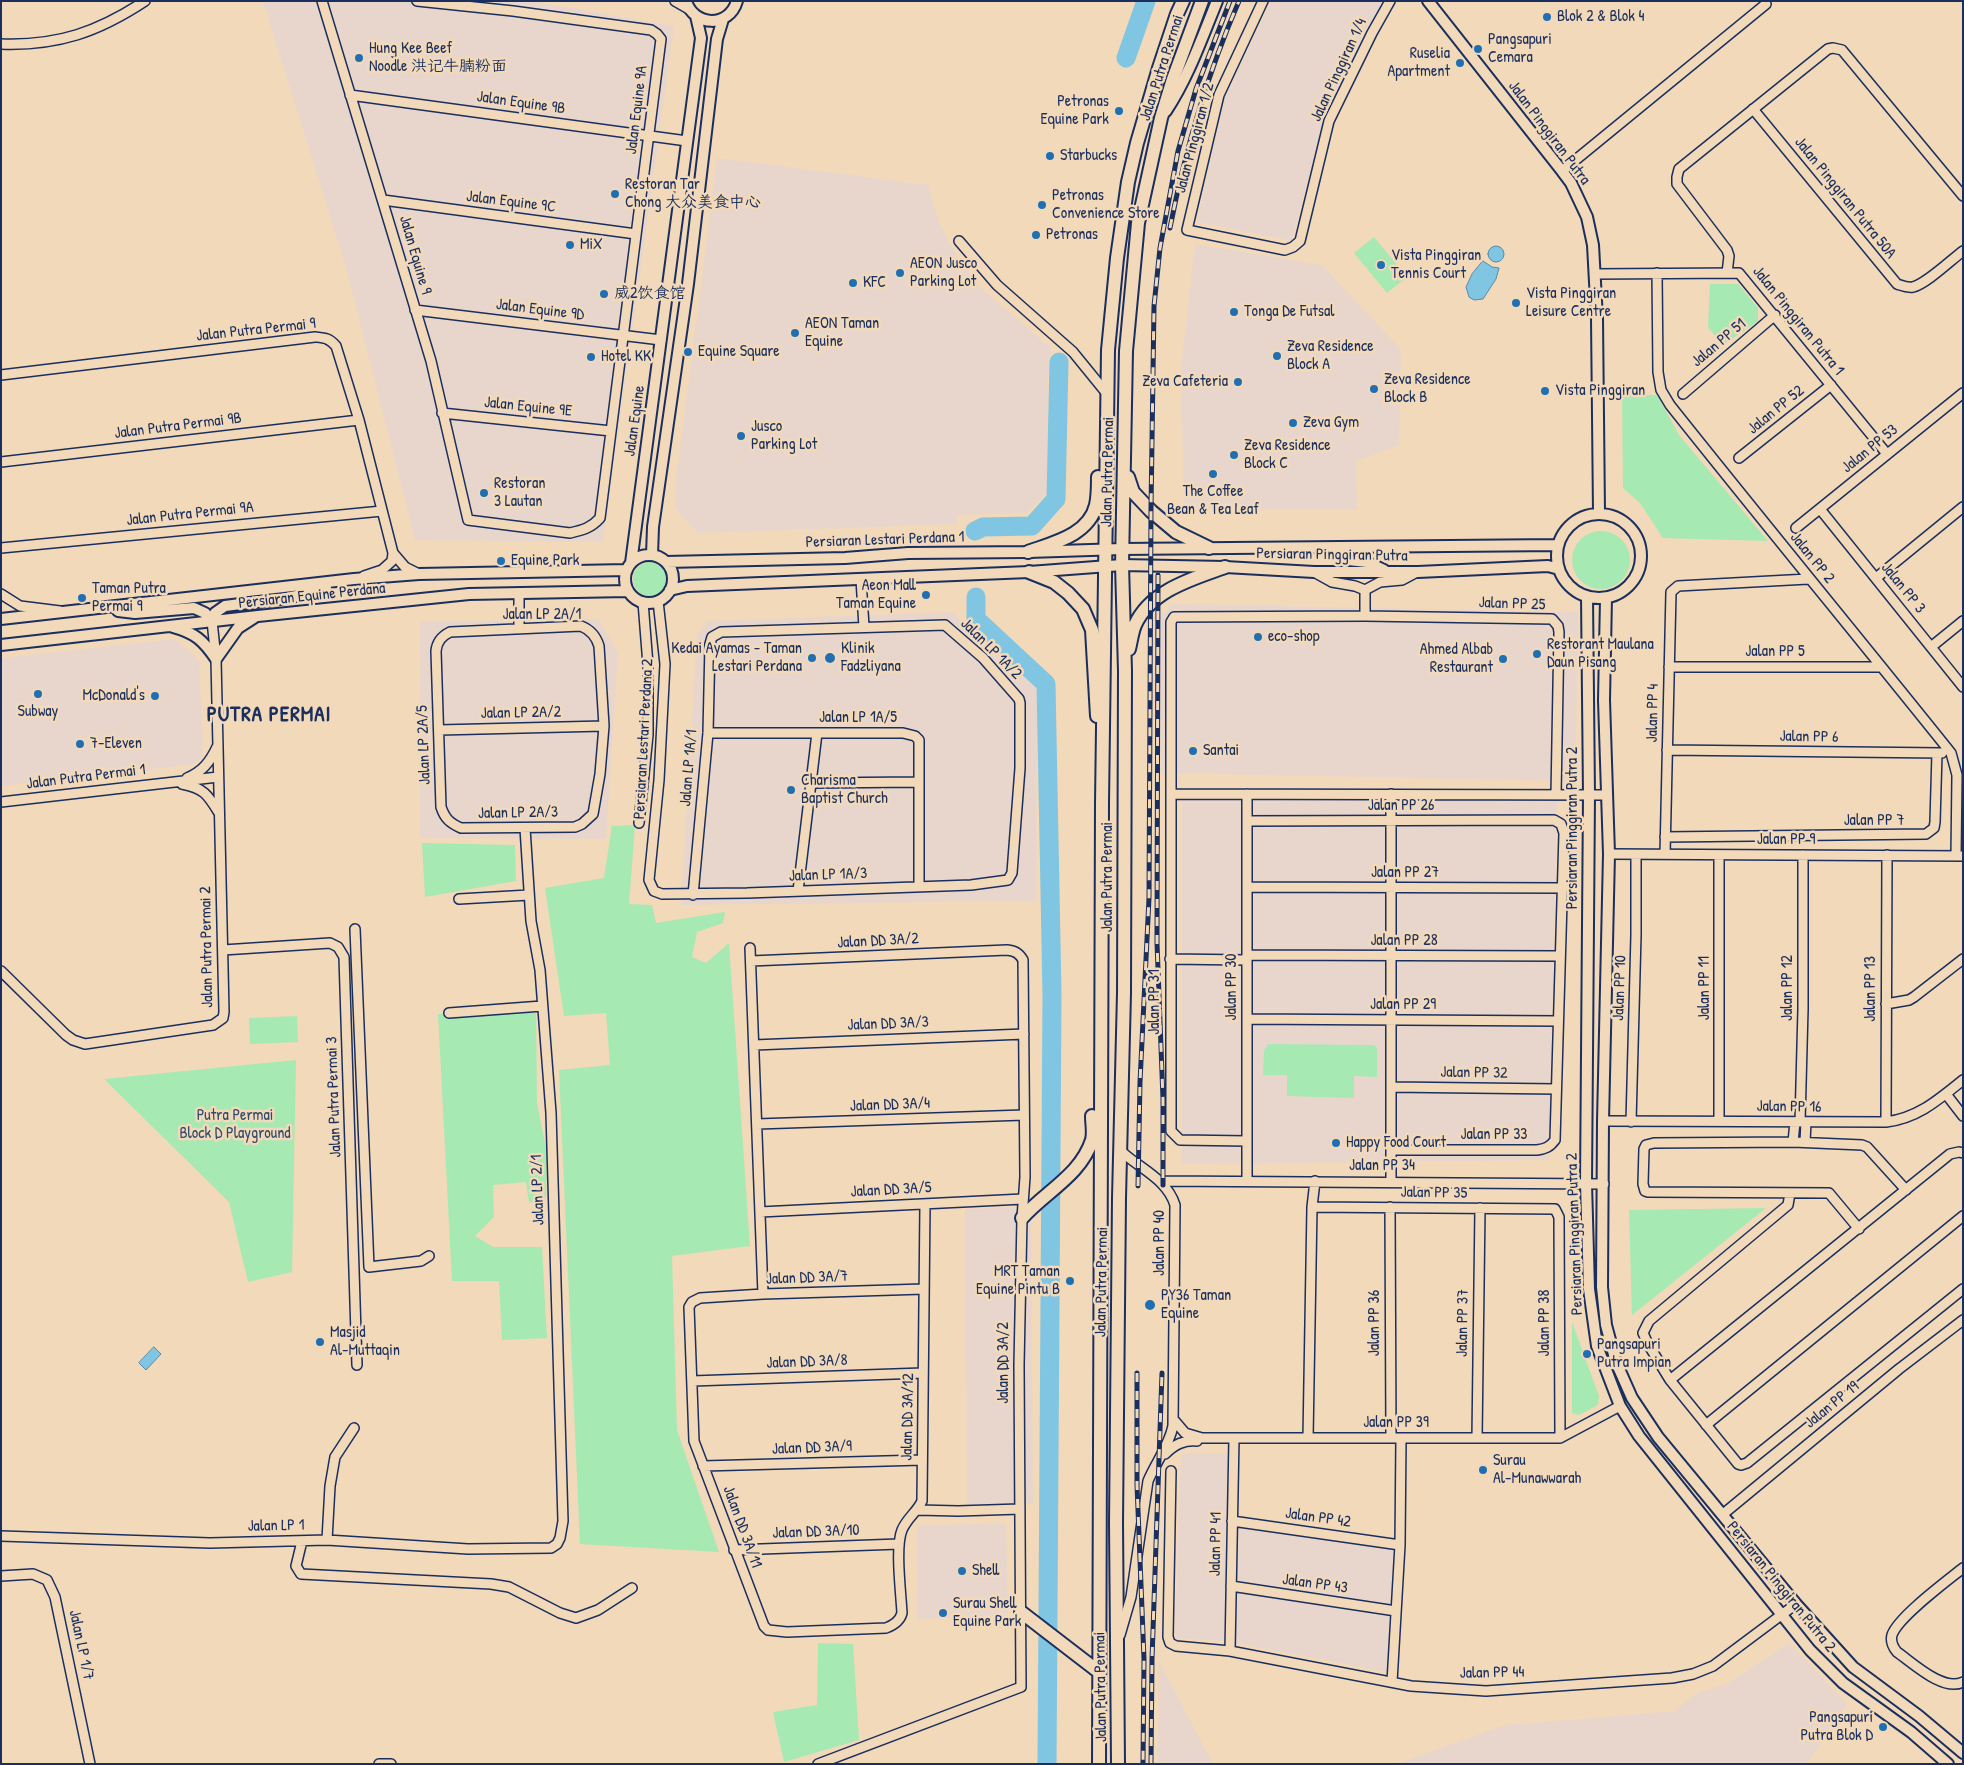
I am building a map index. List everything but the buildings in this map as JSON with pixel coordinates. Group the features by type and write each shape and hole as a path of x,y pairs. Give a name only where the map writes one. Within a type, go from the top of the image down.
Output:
{"main road":[{"name":"Jalan Putra Permai","path":"1099,1764 1103,756 1106,620 1104,567 1108,350 1128,182 1137,143 1157,76 1183,1"},
{"name":"Jalan Putra Permai","path":"1118,1764 1116,1523 1125,671 1122,549 1126,351 1138,223 1161,118 1176,70 1202,1"},
{"path":"1028,552 1066,538 1078,530 1090,517 1096,505 1101,443 1107,426"},
{"path":"1124,467 1133,492 1151,511 1176,532 1209,548"},
{"path":"1125,671 1134,627 1142,612 1174,586 1226,567"},
{"path":"1028,572 1054,582 1068,592 1083,609 1092,630 1095,699 1103,756"},
{"path":"1022,1218 1029,1202 1069,1177 1092,1139 1094,1034 1102,981"},
{"path":"1020,1612 1099,1672"}],"street":[{"name":"Jalan Equine 9","path":"322,1 431,361 468,520 570,533"},
{"name":"Jalan Equine 9A","path":"417,1 513,6 651,30 661,39 600,518 592,526 570,533"},
{"path":"675,1 712,22 723,19 732,11 737,1"},
{"path":"1161,118 1174,99 1217,1"},
{"name":"Jalan Pinggiran 1/2","path":"1263,1 1219,95 1187,230 1285,250 1293,247 1300,241"},
{"name":"Jalan Pinggiran 1/4","path":"1300,241 1329,121 1372,33 1390,1"},
{"name":"Jalan Pinggiran Putra","path":"1428,1 1562,171 1587,217 1593,245 1595,274 1599,513"},
{"path":"1,44 25,45 55,42 80,34 125,14 144,2"},
{"path":"1562,171 1766,4"},
{"name":"Jalan Equine","path":"629,566 701,38 690,9"},
{"name":"Jalan Equine","path":"652,555 653,528 688,284 716,45 723,19"},
{"path":"1727,273 1729,256 1727,250 1677,184 1676,176 1679,169 1824,51 1833,48 1842,50 1963,196"},
{"name":"Jalan Equine 9B","path":"350,95 687,141"},
{"name":"Jalan Pinggiran Putra 50A","path":"1754,109 1897,284 1914,287 1963,251"},
{"name":"Jalan Equine 9C","path":"383,200 636,234"},
{"path":"959,241 997,285 1073,352 1108,395"},
{"name":"Jalan PP 2","path":"1657,273 1658,372 1663,395 1808,579 1951,753 1955,764 1960,799 1959,856"},
{"name":"Jalan Pinggiran Putra 1","path":"1595,274 1739,273 1887,454"},
{"name":"Jalan Equine 9D","path":"415,310 661,340"},
{"name":"Jalan PP 51","path":"1683,394 1775,315"},
{"name":"Jalan Putra Permai 9","path":"1,375 315,337 331,340 336,346 359,420 393,553"},
{"name":"Jalan PP 52","path":"1740,458 1831,385"},
{"name":"Jalan PP 53","path":"1796,528 1963,393"},
{"name":"Jalan Equine 9E","path":"442,413 611,431"},
{"name":"Jalan Putra Permai 9B","path":"1,462 359,420"},
{"path":"1876,578 1963,507"},
{"name":"Jalan PP 3","path":"1820,509 1963,687"},
{"name":"Jalan Putra Permai 9A","path":"1,548 382,510"},
{"path":"1599,513 1613,515 1625,522 1635,532 1641,545 1642,559 1639,573 1631,585 1620,594 1606,598 1587,597 1574,591 1565,581 1559,570 1557,558 1558,545 1562,535 1573,523 1588,515 1599,513"},
{"name":"Persiaran Pinggiran Putra","path":"1105,549 1558,545"},
{"path":"1340,547 1343,558 1367,562 1388,572"},
{"name":"Persiaran Lestari Perdana 1","path":"666,562 845,558 925,552 1028,552 1105,549"},
{"path":"393,553 405,567 419,574"},
{"path":"354,579 382,570 392,562 393,553"},
{"path":"670,590 673,575 666,562 660,557 645,556 629,566 624,581 628,591 635,598 651,603 658,601 670,590 687,586 1028,572 1104,567"},
{"name":"Persiaran Pinggiran Putra","path":"1104,567 1122,565 1226,567 1314,572 1418,572 1548,566 1559,570"},
{"name":"Persiaran Equine Perdana","path":"1,620 354,579 419,574 629,566"},
{"path":"1314,572 1332,582 1355,586 1364,590"},
{"path":"1364,590 1380,582 1402,580 1418,572"},
{"path":"861,578 864,627"},
{"name":"Jalan PP 4","path":"1665,854 1671,592 1678,586 1808,579"},
{"path":"100,609 135,613 194,608 205,613 212,621 215,613 225,606 287,598 311,593 341,582"},
{"path":"1364,590 1365,616"},
{"name":"Persiaran Equine Perdana","path":"1,645 469,594 628,591"},
{"path":"519,593 519,629"},
{"path":"1,594 20,606 68,612"},
{"name":"Persiaran Pinggiran Putra 2","path":"1587,597 1589,795 1586,1183 1589,1289 1597,1346 1620,1406 1639,1436 1810,1650 1843,1683 1910,1732 1948,1764"},
{"name":"Persiaran Pinggiran Putra 2","path":"1606,598 1604,700 1609,854 1603,1121 1602,1287 1606,1325 1616,1362 1632,1398 1658,1437 1796,1604 1853,1667 1919,1716 1963,1753"},
{"name":"Persiaran Lestari Perdana 2","path":"650,880 659,780 665,664 658,601"},
{"name":"Persiaran Lestari Perdana 2","path":"639,823 648,735 648,665 643,602"},
{"path":"167,626 190,632 206,644 216,659 238,628 258,616"},
{"name":"Jalan PP 25","path":"1171,794 1171,622 1174,617 1365,616 1546,618 1556,622 1559,632 1556,795"},
{"name":"Jalan Putra Permai 2","path":"1,972 66,1035 73,1040 86,1044 207,1026 218,1023 223,1018 216,659 212,621"},
{"path":"1931,647 1963,621"},
{"name":"Jalan LP 1A/2","path":"710,644 712,637 721,632 945,625 983,658 1019,699 1020,768 1012,874"},
{"name":"Jalan LP 2A/1","path":"436,651 440,639 450,632 581,626 588,628 599,646 604,726"},
{"name":"Jalan LP 1A/1","path":"693,895 708,733 710,644"},
{"name":"Jalan LP 2A/5","path":"436,651 441,807 448,821 461,828"},
{"name":"Jalan PP 5","path":"1669,667 1881,667"},
{"name":"Jalan LP 2A/2","path":"439,730 604,726"},
{"name":"Jalan LP 2A/3","path":"461,828 574,827 588,820 595,807 604,726"},
{"name":"Jalan LP 1A/5","path":"708,733 903,733 915,736 919,740 919,887"},
{"path":"798,891 817,733"},
{"name":"Jalan Putra Permai 1","path":"175,782 198,773 210,760 218,746"},
{"name":"Jalan PP 6","path":"1667,750 1951,753"},
{"name":"Jalan PP 7","path":"1665,837 1921,835 1931,831 1935,822 1937,753"},
{"name":"Jalan Putra Permai 1","path":"1,802 218,777"},
{"name":"Jalan Putra Permai 1","path":"175,782 197,787 208,795 219,815"},
{"path":"811,783 919,782"},
{"path":"1171,794 1606,795"},
{"name":"Jalan PP 31","path":"1171,794 1171,1131 1180,1140 1247,1141"},
{"name":"Jalan PP 30","path":"1247,794 1247,1180"},
{"path":"1391,794 1391,1181"},
{"name":"Jalan PP 26","path":"1247,821 1554,820 1561,824 1564,833 1562,888"},
{"name":"Jalan LP 2/1","path":"525,828 531,921 540,970 551,1113 563,1521 560,1538 557,1544 551,1548"},
{"name":"Jalan PP 9","path":"1609,854 1959,856"},
{"name":"Jalan PP 10","path":"1631,1122 1636,854"},
{"name":"Jalan PP 11","path":"1719,855 1719,1120"},
{"name":"Jalan PP 12","path":"1801,1122 1803,855"},
{"name":"Jalan PP 13","path":"1886,1122 1887,855"},
{"name":"Jalan LP 1A/3","path":"650,880 654,891 662,894 693,895 998,883 1008,880 1012,874"},
{"name":"Jalan PP 27","path":"1247,887 1562,888"},
{"path":"1556,1089 1562,888"},
{"path":"459,899 530,895"},
{"path":"355,929 369,1267 421,1261 429,1256"},
{"name":"Jalan Putra Permai 3","path":"223,950 330,943 338,948 344,957 357,1365"},
{"path":"750,948 763,1294"},
{"name":"Jalan DD 3A/2","path":"751,962 1013,951 1024,960 1024,1034"},
{"name":"Jalan PP 28","path":"1170,959 1560,956"},
{"path":"1886,1004 1909,1000 1963,959"},
{"path":"449,1012 542,1006"},
{"name":"Jalan PP 29","path":"1247,1019 1558,1021"},
{"path":"1024,1034 1024,1178 1029,1202"},
{"name":"Jalan DD 3A/3","path":"754,1045 1024,1034"},
{"name":"Jalan PP 16","path":"1603,1121 1886,1122 1904,1120 1922,1111 1963,1080"},
{"name":"Jalan PP 32","path":"1391,1087 1556,1089"},
{"name":"Jalan PP 33","path":"1391,1150 1545,1149 1554,1140 1556,1089"},
{"path":"1946,1094 1963,1116"},
{"name":"Jalan DD 3A/4","path":"757,1124 1024,1115"},
{"path":"1793,1142 1801,1122"},
{"path":"1801,1122 1805,1142"},
{"path":"1859,1229 1830,1194 1648,1192 1643,1188 1644,1152 1646,1146 1654,1143 1805,1142 1866,1146 1906,1190"},
{"name":"Jalan PP 40","path":"1121,1151 1132,1162 1160,1181 1167,1188 1175,1205 1173,1419 1171,1438 1154,1465"},
{"path":"1670,1380 1950,1154 1963,1153"},
{"name":"Jalan PP 34","path":"1160,1181 1247,1180 1604,1184"},
{"path":"1308,1438 1314,1181"},
{"path":"1790,1193 1788,1205 1646,1324 1643,1333 1644,1338 1670,1380 1738,1464 1741,1465 1747,1462 1963,1289"},
{"name":"Jalan DD 3A/5","path":"760,1212 925,1204 1029,1202"},
{"name":"Jalan DD 3A/12","path":"897,1622 902,1613 899,1544 906,1522 918,1510 922,1501 925,1204"},
{"name":"Jalan PP 35","path":"1312,1207 1555,1209"},
{"name":"Jalan PP 36","path":"1390,1207 1400,1546 1392,1682"},
{"name":"Jalan PP 37","path":"1477,1438 1480,1208"},
{"name":"Jalan PP 38","path":"1555,1209 1560,1217 1560,1438"},
{"path":"1706,1425 1963,1216"},
{"name":"Jalan DD 3A/2","path":"818,1764 1021,1687 1019,1365 1022,1218"},
{"name":"Jalan DD 3A/7","path":"692,1302 697,1299 763,1294 924,1289"},
{"name":"Jalan DD 3A/11","path":"692,1302 688,1311 694,1441 764,1626 768,1630 787,1632 886,1628 897,1622"},
{"name":"Jalan PP 19","path":"1722,1515 1900,1369 1963,1320"},
{"name":"Jalan DD 3A/8","path":"692,1381 923,1373"},
{"name":"Jalan PP 39","path":"1173,1419 1185,1433 1202,1438 1560,1438 1620,1406"},
{"path":"328,1540 330,1486 335,1457 354,1428"},
{"path":"1117,1648 1131,1597 1143,1501 1154,1465 1168,1451 1181,1442 1186,1440 1198,1441 1202,1438"},
{"name":"Jalan PP 41","path":"1230,1652 1234,1438"},
{"name":"Jalan DD 3A/9","path":"704,1466 922,1460"},
{"name":"Jalan PP 44","path":"1171,1471 1168,1637 1170,1643 1176,1646 1230,1652 1411,1686 1486,1692 1679,1677 1693,1674 1713,1666 1796,1604"},
{"path":"918,1510 1020,1509"},
{"name":"Jalan PP 42","path":"1232,1521 1400,1546"},
{"name":"Jalan LP 1","path":"1,1536 210,1543 328,1540 468,1548 551,1548"},
{"path":"302,1541 296,1566 301,1574 491,1584 509,1587 560,1614 576,1618 598,1610 632,1588"},
{"name":"Jalan DD 3A/10","path":"734,1550 899,1544"},
{"path":"1963,1568 1905,1617 1893,1632 1891,1640 1892,1646 1897,1652 1942,1682 1954,1684 1963,1682"},
{"name":"Jalan LP 1/7","path":"1,1576 33,1574 46,1580 55,1597 90,1764"},
{"name":"Jalan PP 43","path":"1231,1586 1396,1610"},
{"path":"379,1764 391,1764"}],"shaded area":[{"path":"263,1 530,1 674,26 603,542 415,540 347,271"},
{"path":"1271,1 1384,1 1364,37 1322,125 1292,241 1197,222 1224,99"},
{"path":"717,158 928,185 940,225 959,260 982,289 1051,348 1048,379 1049,490 1027,513 957,515 957,524 698,533 675,508 676,480"},
{"path":"1195,244 1322,265 1401,350 1399,445 1356,461 1357,510 1184,509 1181,369"},
{"path":"1172,604 1578,612 1575,781 1161,773 1158,620"},
{"path":"952,612 1037,690 1036,901 681,905 697,635 707,621"},
{"path":"599,619 618,653 606,839 420,838 420,622"},
{"path":"175,639 199,660 203,756 195,764 1,786 1,658"},
{"path":"1182,799 1557,801 1549,1160 1182,1164"},
{"path":"1011,1207 1031,1217 1033,1504 967,1507 965,1210"},
{"path":"1181,1453 1229,1453 1227,1527 1394,1550 1388,1672 1225,1641 1175,1638"},
{"path":"1006,1523 1008,1615 918,1619 917,1526"},
{"path":"1789,1643 1847,1704 1807,1764 1396,1764 1505,1725 1675,1711 1697,1693 1729,1683"},
{"path":"1159,1661 1213,1764 1158,1764"}],"green space":[{"name":"Vista Pinggiran Tennis Court","path":"1374,237 1407,277 1387,293 1354,253"},
{"path":"1710,284 1738,284 1758,308 1758,321 1723,345 1708,327"},
{"path":"1622,395 1657,395 1679,435 1768,541 1663,538 1640,503 1623,488"},
{"path":"1595,531 1607,531 1622,539 1630,554 1630,566 1622,581 1607,589 1595,589 1580,581 1572,566 1572,554 1580,539"},
{"path":"650,562 662,567 667,579 662,591 650,596 638,591 633,579 638,567"},
{"path":"635,825 629,904 652,905 656,923 725,912 723,923 697,932 692,957 706,963 729,943 750,1246 672,1256 677,1430 719,1552 580,1544 559,1070 610,1065 606,1013 564,1016 545,888 604,878 612,826"},
{"path":"422,843 515,845 516,881 425,897"},
{"path":"536,1013 537,1103 547,1153 546,1198 529,1203 526,1182 493,1185 494,1217 475,1236 493,1247 542,1247 547,1338 502,1340 499,1281 452,1281 438,1014"},
{"path":"297,1016 298,1042 250,1044 249,1018"},
{"path":"1268,1044 1374,1045 1377,1048 1377,1077 1354,1076 1354,1098 1287,1096 1287,1075 1263,1075 1264,1051"},
{"name":"Putra Permai Block D Playground","path":"296,1060 292,1272 248,1282 229,1202 104,1079"},
{"path":"1766,1208 1632,1315 1629,1210"},
{"path":"1572,1322 1599,1396 1598,1405 1579,1415 1572,1413"},
{"path":"818,1643 853,1644 859,1740 784,1762 773,1712 817,1705"}],"water":[{"path":"1496,246 1504,254 1496,262 1488,254"},
{"path":"1483,261 1492,267 1499,268 1496,279 1483,299 1474,300 1469,297 1466,287 1472,274"},
{"path":"154,1347 161,1354 146,1370 139,1363"}],"waterway":[{"path":"1126,58 1146,1"},
{"path":"975,531 983,527 1032,526 1056,499 1059,362"},
{"path":"976,597 976,619 1046,684 1052,995 1047,1764"}],"railway":[{"path":"1138,1186 1140,1082 1149,898 1154,306 1160,248 1178,151 1196,89 1230,1"},
{"path":"1170,228 1198,113 1227,29 1239,1"},
{"path":"1158,575 1157,943 1163,1099 1163,1185"},
{"path":"1137,1373 1137,1485 1144,1659 1143,1764"},
{"path":"1151,1764 1152,1659 1162,1373"}],"place":[{"name":"Blok 2 & Blok 4","path":"1547,17"},
{"name":"Pangsapuri Cemara","path":"1478,49"},
{"name":"Hung Kee Beef Noodle 洪记牛腩粉面","path":"359,58"},
{"name":"Ruselia Apartment","path":"1460,63"},
{"name":"Petronas Equine Park","path":"1119,111"},
{"name":"Starbucks","path":"1050,156"},
{"name":"Restoran Tar Chong 大众美食中心","path":"615,194"},
{"name":"Petronas Convenience Store","path":"1042,205"},
{"name":"Petronas","path":"1036,235"},
{"name":"MiX","path":"570,245"},
{"name":"Vista Pinggiran Tennis Court","path":"1381,265"},
{"name":"AEON Jusco Parking Lot","path":"900,273"},
{"name":"KFC","path":"853,283"},
{"name":"威2饮食馆","path":"604,294"},
{"name":"Vista Pinggiran Leisure Centre","path":"1516,303"},
{"name":"Tonga De Futsal","path":"1234,312"},
{"name":"AEON Taman Equine","path":"795,333"},
{"name":"Equine Square","path":"688,352"},
{"name":"Zeva Residence Block A","path":"1277,356"},
{"name":"Hotel KK","path":"591,357"},
{"name":"Zeva Cafeteria","path":"1238,382"},
{"name":"Zeva Residence Block B","path":"1374,389"},
{"name":"Vista Pinggiran","path":"1545,391"},
{"name":"Zeva Gym","path":"1293,423"},
{"name":"Jusco Parking Lot","path":"741,436"},
{"name":"Zeva Residence Block C","path":"1234,455"},
{"name":"The Coffee Bean & Tea Leaf","path":"1213,474"},
{"name":"Restoran 3 Lautan","path":"484,493"},
{"name":"Equine Park","path":"501,561"},
{"name":"Aeon Mall Taman Equine","path":"926,595"},
{"name":"Taman Putra Permai 9","path":"82,598"},
{"name":"eco-shop","path":"1258,637"},
{"name":"Restorant Maulana Daun Pisang","path":"1537,654"},
{"name":"Kedai Ayamas - Taman Lestari Perdana","path":"812,658"},
{"name":"Klinik Fadzliyana","path":"830,658"},
{"name":"Ahmed Albab Restaurant","path":"1503,659"},
{"name":"Subway","path":"38,694"},
{"name":"McDonald's","path":"155,696"},
{"name":"7-Eleven","path":"80,744"},
{"name":"Santai","path":"1193,751"},
{"name":"Charisma Baptist Church","path":"791,790"},
{"name":"Happy Food Court","path":"1336,1143"},
{"name":"MRT Taman Equine Pintu B","path":"1070,1281"},
{"name":"PY36 Taman Equine","path":"1150,1305"},
{"name":"Masjid Al-Muttaqin","path":"320,1342"},
{"name":"Pangsapuri Putra Impian","path":"1587,1354"},
{"name":"Surau Al-Munawwarah","path":"1483,1470"},
{"name":"Shell","path":"962,1571"},
{"name":"Surau Shell Equine Park","path":"943,1613"},
{"name":"Pangsapuri Putra Blok D","path":"1883,1727"}],"district":[{"name":"PUTRA PERMAI","path":"269,715"}]}
